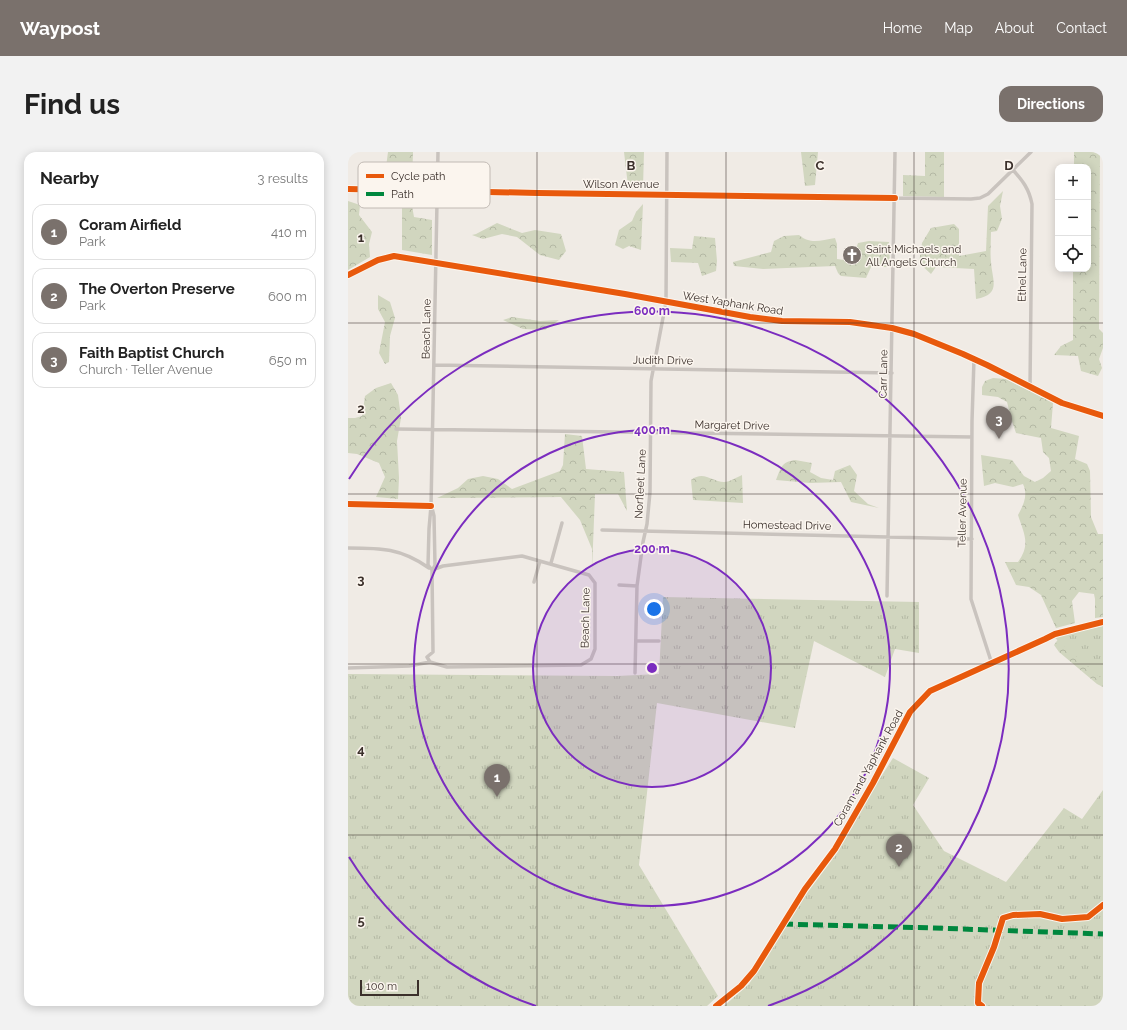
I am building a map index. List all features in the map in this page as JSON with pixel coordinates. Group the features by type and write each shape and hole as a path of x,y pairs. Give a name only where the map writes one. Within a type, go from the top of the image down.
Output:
{"street":[{"name":"Beach Lane","path":"438,152 438,162"},
{"name":"Norfleet Lane","path":"635,673 636,586 646,532 650,492 651,380 666,302 668,194 667,152"},
{"name":"Carr Lane","path":"887,596 895,152"},
{"name":"Wilson Avenue","path":"490,192 971,199 980,198 988,194 1031,152"},
{"name":"Ethel Lane","path":"1013,170 1027,187 1032,204 1030,386"},
{"name":"Wilson Avenue","path":"348,189 358,189"},
{"name":"Beach Lane","path":"430,662 428,657 433,652 432,570 428,564 433,429 437,208"},
{"name":"West Yaphank Road","path":"348,275 378,260 394,256 625,294 750,317 782,321 850,322 892,328 920,336 974,359 1062,403 1103,416"},
{"name":"Teller Avenue","path":"974,359 971,599 992,664"},
{"name":"Judith Drive","path":"434,365 892,373"},
{"name":"Margaret Drive","path":"396,429 972,437"},
{"path":"348,504 431,506"},
{"path":"551,564 562,523"},
{"name":"Homestead Drive","path":"602,530 972,538"},
{"path":"348,548 376,548 394,550 417,559 432,570"},
{"name":"Beach Lane","path":"348,668 409,666 430,662 447,667 581,665 591,659 595,649 595,583 589,575 522,556 443,566 432,570"},
{"path":"534,582 540,561"},
{"path":"619,586 636,586"},
{"name":"Coram and Yaphank Road","path":"716,1006 741,986 754,971 805,889 835,849 873,783 905,720 914,708 930,692 1055,634 1103,622"},
{"path":"636,641 659,641"}],"green space":[{"path":"388,152 413,152 413,162 387,162"},
{"path":"624,152 644,152 643,188 628,186"},
{"path":"801,152 818,152 815,185 805,186"},
{"path":"925,152 944,152 944,197 903,196 903,175 925,176"},
{"path":"1074,152 1100,152 1099,329 1103,333 1103,348 1099,359 1102,368 1098,376 1081,371 1078,356 1054,355 1061,346 1073,340 1073,272 1091,272 1091,164 1074,164"},
{"path":"1003,191 1000,206 1002,219 997,231 991,232 991,258 994,285 989,294 976,299 974,269 936,267 931,274 919,263 922,243 931,228 954,224 959,229 959,256 986,251 988,206"},
{"path":"348,201 358,204 358,208 360,208 359,215 372,232 369,244 370,257 348,270"},
{"path":"643,204 641,250 629,246 623,249 615,245 619,230 632,221 636,212"},
{"path":"402,208 412,208 414,217 432,220 432,255 402,250"},
{"path":"497,223 522,233 535,230 561,234 566,251 559,260 540,255 517,237 502,234 483,239 472,235"},
{"path":"799,235 812,241 835,238 837,244 837,259 852,261 858,243 869,241 889,242 890,267 871,267 866,278 841,276 835,266 763,269 734,266 733,262 771,252 774,241 784,236"},
{"path":"694,236 715,238 717,261 716,271 702,276 698,263 671,262 670,248 692,249"},
{"path":"378,295 390,302 395,318 390,336 389,362 385,364 379,353 385,322 378,309"},
{"path":"512,317 540,321 559,320 545,330 523,329 503,320"},
{"path":"993,378 1006,379 1053,403 1051,428 1079,436 1075,459 1087,464 1090,471 1091,517 1098,534 1103,534 1103,617 1095,618 1094,594 1079,592 1072,601 1075,623 1056,628 1041,595 1029,587 1016,585 1005,562 1018,562 1024,550 1024,533 1018,515 1025,500 1025,492 1023,484 1013,487 995,483 984,486 981,455 1012,460 1024,476 1035,482 1043,478 1051,471 1049,458 1043,452 1041,438 1016,433 1007,402 998,397 982,395 982,387 985,381"},
{"path":"391,383 398,395 401,418 397,441 399,478 398,499 376,497 385,477 379,463 357,454 348,453 348,418 362,416 365,396 376,388"},
{"path":"565,434 582,436 586,469 624,472 627,511 618,494 595,494 592,571 592,549 580,520 561,497 437,498 458,488 468,479 483,476 498,479 512,489 560,471 563,465"},
{"path":"795,460 812,463 810,472 821,478 833,480 835,471 850,465 857,475 854,491 868,504 879,508 851,502 841,482 810,483 776,480 782,466 787,462"},
{"path":"742,475 743,503 693,500 691,480 696,477 704,476 720,482 726,482"},
{"path":"663,597 919,602 919,653 895,649 885,677 814,641 795,728 657,703 639,865 718,996 707,1006 348,1006 348,674 617,676 659,674"},
{"path":"1103,626 1103,680 1054,637"},
{"path":"1103,631 1103,687 1097,684 1059,652 1054,645 1059,638"},
{"path":"893,758 929,778 913,805 944,851 1006,882 1064,808 1082,819 1103,790 1103,1006 724,1006 749,984"}],"marked path":[{"path":"783,924 1103,934"}],"cycle path":[{"path":"348,189 358,189"},
{"path":"490,192 895,198"},
{"path":"348,275 378,260 394,256 625,294 750,317 782,321 850,322 892,328 914,334 963,354 1062,403 1103,416"},
{"path":"348,504 431,506"},
{"path":"716,1006 741,986 754,971 805,889 835,849 873,783 910,712 930,691 1055,634 1103,622"},
{"path":"982,1006 978,1003 979,983 994,947 1003,918 1013,915 1040,914 1062,919 1088,917 1103,905"}],"place":[{"name":"Saint Michaels and All Angels Church","path":"852,255"},
{"name":"Faith Baptist Church","path":"999,439"},
{"name":"Coram Airfield","path":"497,797"},
{"name":"The Overton Preserve","path":"899,867"}]}
